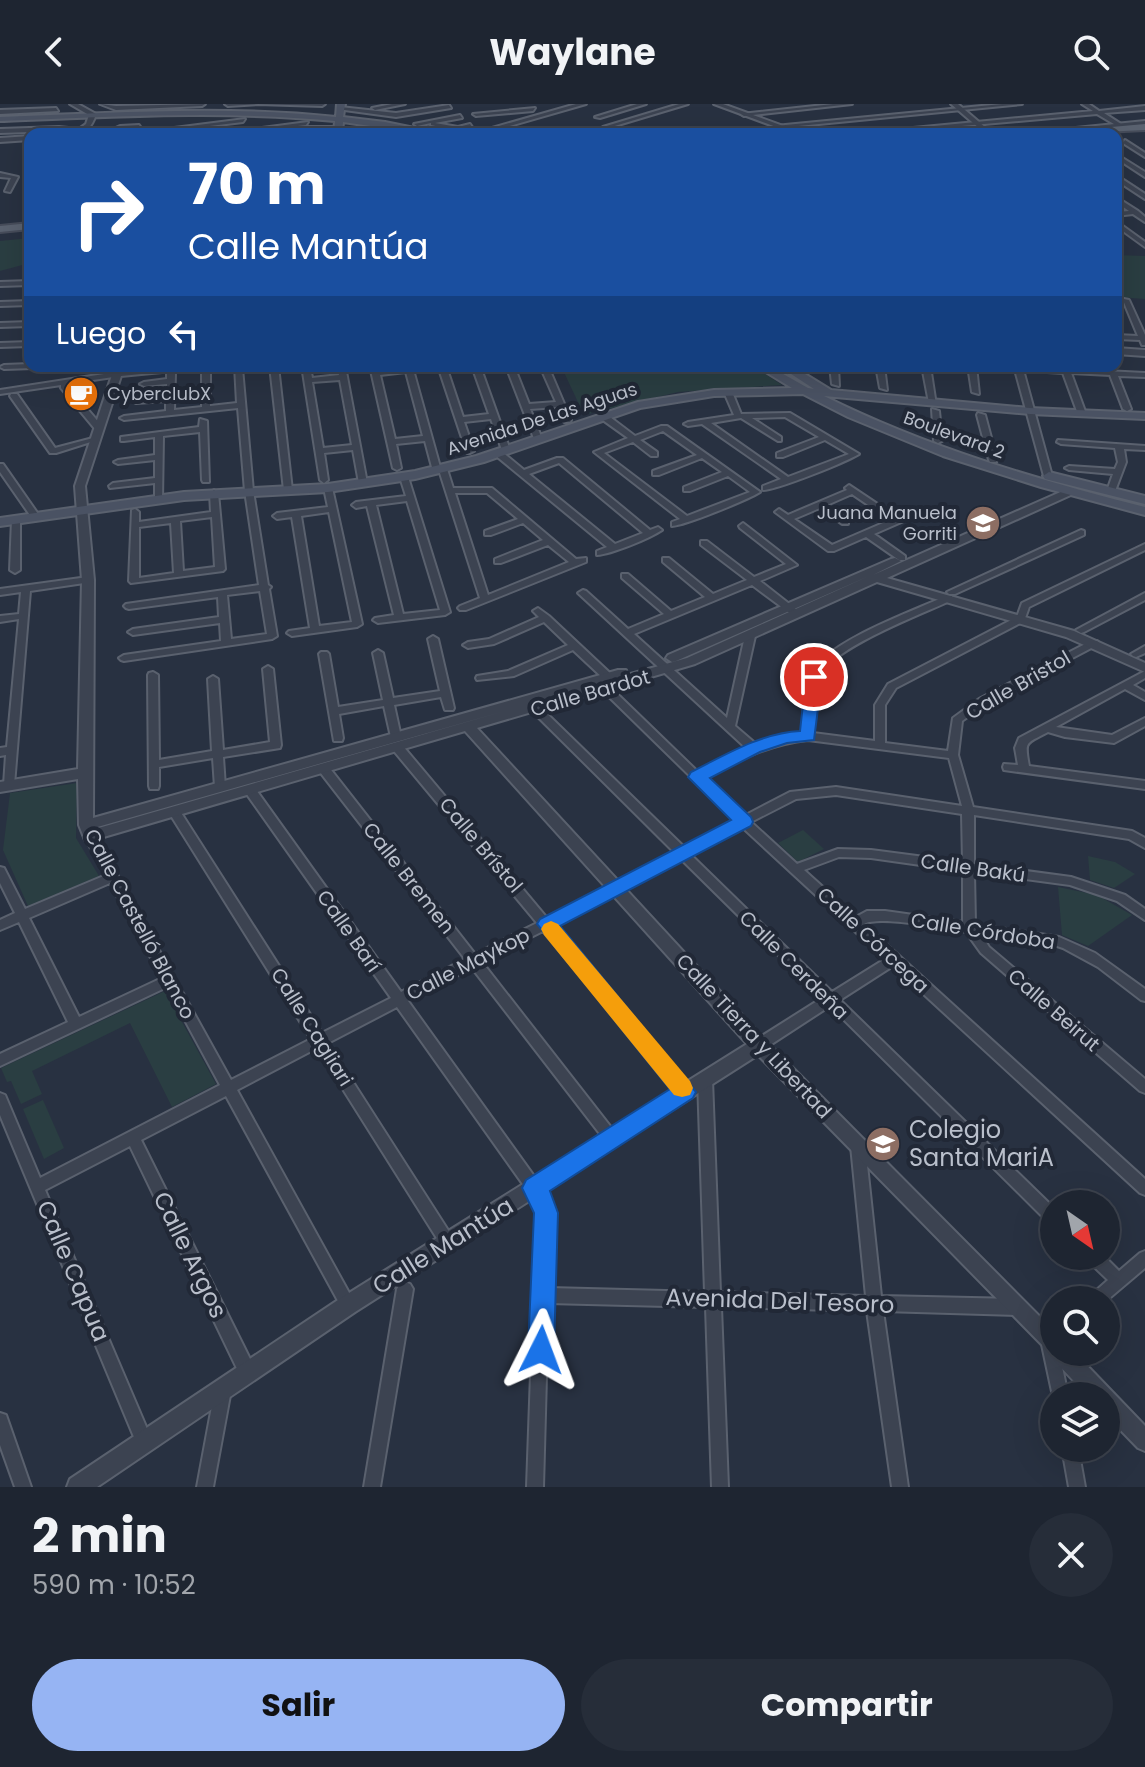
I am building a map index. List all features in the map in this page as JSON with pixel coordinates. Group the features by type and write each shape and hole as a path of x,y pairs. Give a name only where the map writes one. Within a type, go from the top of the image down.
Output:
{"main road":[{"path":"0,121 91,116 233,116 390,128"},
{"path":"340,122 378,128"},
{"path":"1122,130 1145,127"},
{"path":"1122,129 1145,127"},
{"path":"0,229 24,227"},
{"path":"0,237 24,235"},
{"name":"Boulevard 2","path":"771,372 856,418 925,445 1063,491 1145,511"},
{"name":"Boulevard 2","path":"797,372 938,441 1048,476 1145,500"},
{"name":"Avenida De Las Aguas","path":"0,522 159,499 363,483 400,473 440,470 651,402 728,392 834,389 934,407 1145,416"},
{"path":"883,415 885,406 906,401"}],"street":[{"path":"0,105 40,104"},
{"path":"0,112 56,110 48,104"},
{"path":"73,104 91,116"},
{"path":"81,128 104,105 116,108 202,104"},
{"path":"227,106 322,104"},
{"path":"306,127 340,122 363,110 402,104"},
{"path":"487,128 583,104"},
{"path":"615,124 598,117 643,104"},
{"path":"606,127 685,104"},
{"path":"717,104 783,128"},
{"path":"744,114 848,104 877,128"},
{"path":"778,126 956,107 1019,104"},
{"path":"1085,104 1116,128"},
{"path":"956,107 982,128"},
{"path":"916,128 1145,108"},
{"path":"476,114 485,113 533,109 495,119 485,113"},
{"path":"363,110 396,115 452,110 471,128"},
{"path":"417,124 429,122 452,110"},
{"path":"521,113 532,118"},
{"path":"174,128 243,120"},
{"path":"429,122 452,128"},
{"path":"122,128 188,126"},
{"path":"0,131 24,130"},
{"path":"0,140 24,138"},
{"path":"1125,142 1145,155"},
{"path":"1122,160 1144,174"},
{"path":"1122,176 1144,174"},
{"path":"0,175 14,176 14,184 0,187"},
{"path":"1122,180 1145,197"},
{"path":"1122,203 1145,220"},
{"path":"1122,213 1145,211"},
{"path":"1122,228 1145,245"},
{"path":"0,284 24,283"},
{"path":"0,304 24,303"},
{"path":"1122,306 1128,304 1144,340"},
{"path":"0,325 24,324"},
{"path":"1122,338 1144,340"},
{"path":"0,345 24,344"},
{"path":"1122,351 1145,353"},
{"path":"4,367 24,366"},
{"path":"0,392 107,372"},
{"name":"Calle Castelló Blanco","path":"117,372 80,486 88,580 85,773 88,831 348,1305"},
{"path":"206,372 206,409"},
{"path":"124,658 272,636 249,491 238,372"},
{"path":"275,372 288,490"},
{"path":"292,633 357,624 326,484 307,372"},
{"path":"342,372 363,483"},
{"path":"375,372 400,473 445,612 378,620"},
{"path":"410,372 428,438 450,491 485,599"},
{"path":"444,372 470,451"},
{"path":"478,372 494,416 502,452 614,548"},
{"path":"512,372 538,439"},
{"path":"547,372 567,420"},
{"path":"834,372 834,389"},
{"path":"881,372 884,388"},
{"path":"927,372 938,441"},
{"path":"973,372 976,392"},
{"path":"1020,372 1048,476"},
{"path":"1066,372 1082,414"},
{"path":"1090,372 1145,375"},
{"path":"1113,373 1127,409"},
{"path":"309,380 343,377"},
{"path":"144,384 171,378 170,413"},
{"path":"64,386 98,427"},
{"path":"728,392 740,416 778,439"},
{"path":"14,396 53,451 93,440"},
{"path":"136,401 171,398"},
{"path":"526,407 560,404"},
{"path":"124,418 241,405"},
{"path":"688,424 740,416 787,415 855,454 766,488"},
{"path":"981,415 993,460"},
{"path":"459,420 494,416"},
{"path":"603,416 654,454"},
{"path":"704,422 788,480"},
{"path":"124,439 203,425 206,480"},
{"path":"675,524 687,520 756,492 664,428 598,452 687,520"},
{"path":"159,434 159,499"},
{"path":"780,455 826,437"},
{"path":"391,442 428,438"},
{"path":"1061,442 1145,448"},
{"path":"1072,443 1073,468 1118,472"},
{"path":"1111,491 1122,462 1119,446"},
{"path":"320,451 356,447"},
{"path":"656,473 703,455"},
{"path":"118,462 159,457"},
{"path":"523,473 560,460 654,532 600,553"},
{"path":"0,466 35,516"},
{"path":"687,489 728,473"},
{"path":"113,486 159,480"},
{"path":"851,489 900,519 831,549 783,515 820,504 851,489"},
{"path":"450,491 489,490 579,562 463,608"},
{"name":"Calle Bardot","path":"875,575 902,558 1063,491"},
{"name":"Calle Bardot","path":"663,666 793,612 1063,491"},
{"path":"135,512 134,581 220,569 214,493"},
{"path":"356,505 410,498"},
{"path":"371,503 399,618"},
{"path":"820,504 845,522"},
{"path":"277,516 332,509"},
{"path":"135,525 215,514"},
{"path":"296,514 315,630"},
{"path":"15,570 16,519"},
{"path":"175,519 179,575"},
{"path":"488,533 524,520"},
{"path":"627,633 792,565 743,526"},
{"path":"808,736 814,677 824,661 950,595 1081,533"},
{"path":"868,534 902,558"},
{"path":"498,561 549,541"},
{"path":"704,543 793,612"},
{"path":"880,746 880,705 892,686 1021,615 1025,605 1145,547"},
{"path":"666,560 712,598"},
{"path":"875,575 1081,630 1142,654"},
{"path":"625,576 670,615"},
{"path":"0,592 88,580"},
{"path":"129,606 266,587"},
{"path":"26,589 3,788 85,773"},
{"path":"222,593 226,643"},
{"path":"583,593 753,748"},
{"path":"1081,630 1145,596"},
{"name":"Calle Bardot","path":"88,831 250,790 285,775 663,666 750,636 793,612"},
{"name":"Calle Córcega","path":"468,645 491,642 542,614 744,822 1145,1188"},
{"path":"1021,615 1094,643 1145,668"},
{"path":"0,619 23,616"},
{"path":"133,632 224,619"},
{"path":"730,726 750,636"},
{"path":"433,639 449,708"},
{"name":"Calle Bristol","path":"969,927 968,809 953,755 957,720 968,709 1094,643"},
{"path":"481,678 510,674 575,645"},
{"path":"378,653 397,743"},
{"path":"324,654 338,738"},
{"path":"154,764 276,745 268,669"},
{"path":"1024,769 1020,748 1023,741 1145,674"},
{"path":"153,675 154,786"},
{"path":"213,679 220,787"},
{"name":"Calle Bardot","path":"465,723 536,709 606,682"},
{"path":"1126,685 1145,697"},
{"path":"334,711 445,693"},
{"name":"Calle Cerdeña","path":"536,709 828,1000 1040,1204"},
{"path":"1047,728 1114,739 1145,721"},
{"name":"Calle Tierra y Libertad","path":"465,723 759,1045 1040,1329"},
{"path":"697,777 753,748 786,737 808,736 953,755"},
{"name":"Calle Bardot","path":"88,831 220,787 324,769 397,743"},
{"name":"Calle Brístol","path":"397,743 685,1092"},
{"path":"1008,767 1145,785"},
{"name":"Calle Bremen","path":"324,769 612,1139"},
{"name":"Calle Barí","path":"250,790 544,1202 535,1487"},
{"name":"Calle Maykop","path":"37,1187 794,795 813,791 968,809 1139,835 1145,844"},
{"name":"Calle Cagliari","path":"174,811 448,1243"},
{"name":"Calle Bakú","path":"795,869 838,853 871,854 1071,881 1121,898 1145,915"},
{"path":"0,871 76,1024"},
{"path":"0,925 112,877"},
{"name":"Calle Córdoba","path":"855,923 867,916 885,916 1055,940 1077,948 1114,971 1145,996"},
{"name":"Calle Beirut","path":"969,927 985,950 1145,1087"},
{"name":"Calle Mantúa","path":"78,1487 348,1305 893,960"},
{"path":"0,1060 170,980"},
{"path":"705,1079 720,1487"},
{"name":"Calle Capua","path":"0,1099 145,1444"},
{"name":"Calle Argos","path":"133,1138 248,1373"},
{"path":"858,1146 874,1303 900,1487"},
{"path":"1113,1286 1145,1258"},
{"path":"1108,1270 1119,1281"},
{"path":"372,1487 405,1289"},
{"name":"Avenida Del Tesoro","path":"543,1295 1017,1307"},
{"name":"Calle Tierra y Libertad","path":"1075,1366 1089,1382"},
{"path":"205,1487 224,1389"},
{"name":"Calle Tierra y Libertad","path":"1120,1415 1145,1441"},
{"path":"0,1421 23,1487"},
{"path":"1073,1462 1077,1487"}],"green space":[{"path":"24,239 24,265 0,271 0,241"},
{"path":"1122,255 1145,256 1145,299 1122,297"},
{"path":"564,372 762,372 782,385 678,392 584,415"},
{"path":"77,783 76,838 99,876 28,906 3,850 10,793"},
{"path":"803,830 824,849 798,862 778,843"},
{"path":"1088,856 1115,862 1135,874 1114,888 1090,880"},
{"path":"1058,887 1097,895 1132,915 1088,946 1062,935"},
{"path":"165,991 216,1084 172,1107 130,1023 32,1071 42,1094 21,1104 11,1081 7,1082 1,1068"},
{"path":"43,1100 64,1148 44,1159 23,1109"}],"slow traffic":[{"path":"551,929 682,1088"}],"place":[{"name":"CyberclubX","path":"81,394"},
{"name":"Juana Manuela Gorriti","path":"983,523"},
{"name":"Colegio Santa MariA","path":"883,1144"}],"route":[{"path":"541,1350 546,1213 544,1202 534,1188 685,1092 547,924 744,822 697,777 753,748 786,737 808,736 814,677"}]}
